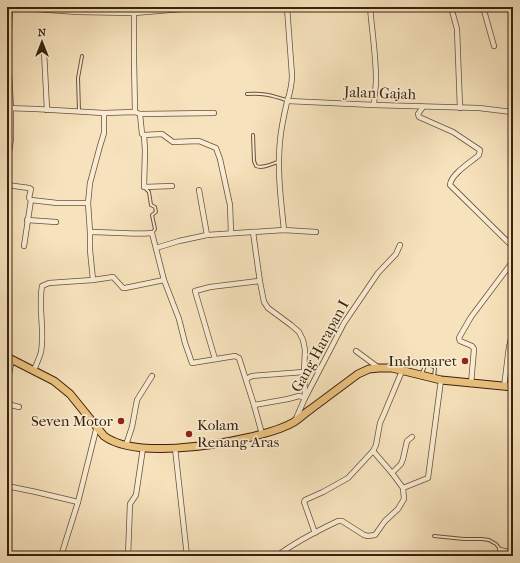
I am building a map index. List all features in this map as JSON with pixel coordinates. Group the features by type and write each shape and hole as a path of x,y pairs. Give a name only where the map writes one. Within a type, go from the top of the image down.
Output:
{"main road":[{"path":"10,358 54,381 70,394 104,436 110,440 126,445 152,449 212,445 279,429 294,422 358,374 379,368 392,368 438,380 513,387"}],"street":[{"path":"7,165 11,139 8,56 9,7 78,12 134,13 205,7"},
{"path":"120,7 120,13"},
{"path":"284,230 279,161 280,141 283,121 292,86 287,7"},
{"path":"370,7 376,81 374,105"},
{"path":"451,7 457,29 460,108"},
{"path":"483,7 494,46"},
{"path":"134,13 134,61 137,113 142,134 144,135 145,151 144,187 172,186"},
{"path":"44,51 47,110"},
{"name":"Jalan Gajah","path":"288,101 479,108 513,112"},
{"path":"423,106 418,114 419,117 453,132 480,150 479,155 457,173 451,180 450,185 513,247"},
{"path":"9,108 104,113 214,113"},
{"path":"93,280 88,203 90,183 104,133 104,113"},
{"path":"144,135 162,134 173,142 199,141 216,148 220,159 230,205 231,233"},
{"path":"7,185 31,189 31,200 24,246"},
{"path":"200,190 207,235"},
{"path":"31,200 57,203 88,203"},
{"path":"27,220 56,222"},
{"path":"156,248 207,235 284,230 316,232"},
{"path":"90,232 134,234 152,233 164,280 179,319 192,363 235,356 239,358 262,434"},
{"path":"253,232 259,281 264,302 268,308 292,325 299,332 303,340 305,350 305,398 299,396 288,400 254,405"},
{"name":"Gang Harapan I","path":"294,422 344,323 378,273 396,254 400,245"},
{"path":"471,384 474,349 472,346 460,341 459,338 471,317 513,261"},
{"path":"34,370 41,353 42,286 49,283 113,277 123,288 125,288 164,280"},
{"path":"216,359 195,291 210,287 259,281"},
{"path":"504,387 509,347 513,331"},
{"path":"356,351 379,368"},
{"path":"7,384 10,358"},
{"path":"315,533 304,502 305,500 348,478 373,451 376,445 380,423 402,371"},
{"path":"246,379 252,376 304,372"},
{"path":"126,445 132,427 137,400 152,376"},
{"path":"403,488 428,478 438,380"},
{"path":"7,404 20,407"},
{"path":"62,556 78,502 97,426"},
{"path":"392,473 404,460 407,441 412,437"},
{"path":"128,556 130,504 136,495 143,448"},
{"path":"175,448 187,556"},
{"path":"277,556 338,521 364,535 374,535 404,499 403,488 373,451"},
{"path":"7,486 78,502"},
{"path":"500,550 513,553"}],"lane":[{"path":"79,112 78,78 82,56"},
{"name":"Jalan Gajah","path":"247,94 268,94 288,101"},
{"path":"253,135 254,162 256,166 264,166 279,161"},
{"path":"144,187 149,192 151,205 155,207 156,212 152,215 154,229 152,233"},
{"path":"420,375 425,366 432,366 435,368 438,380"},
{"path":"434,536 489,540 496,544 500,550"}],"place":[{"name":"Indomaret","path":"465,361"},
{"name":"Seven Motor","path":"121,421"},
{"name":"Kolam Renang Aras","path":"189,434"}]}
